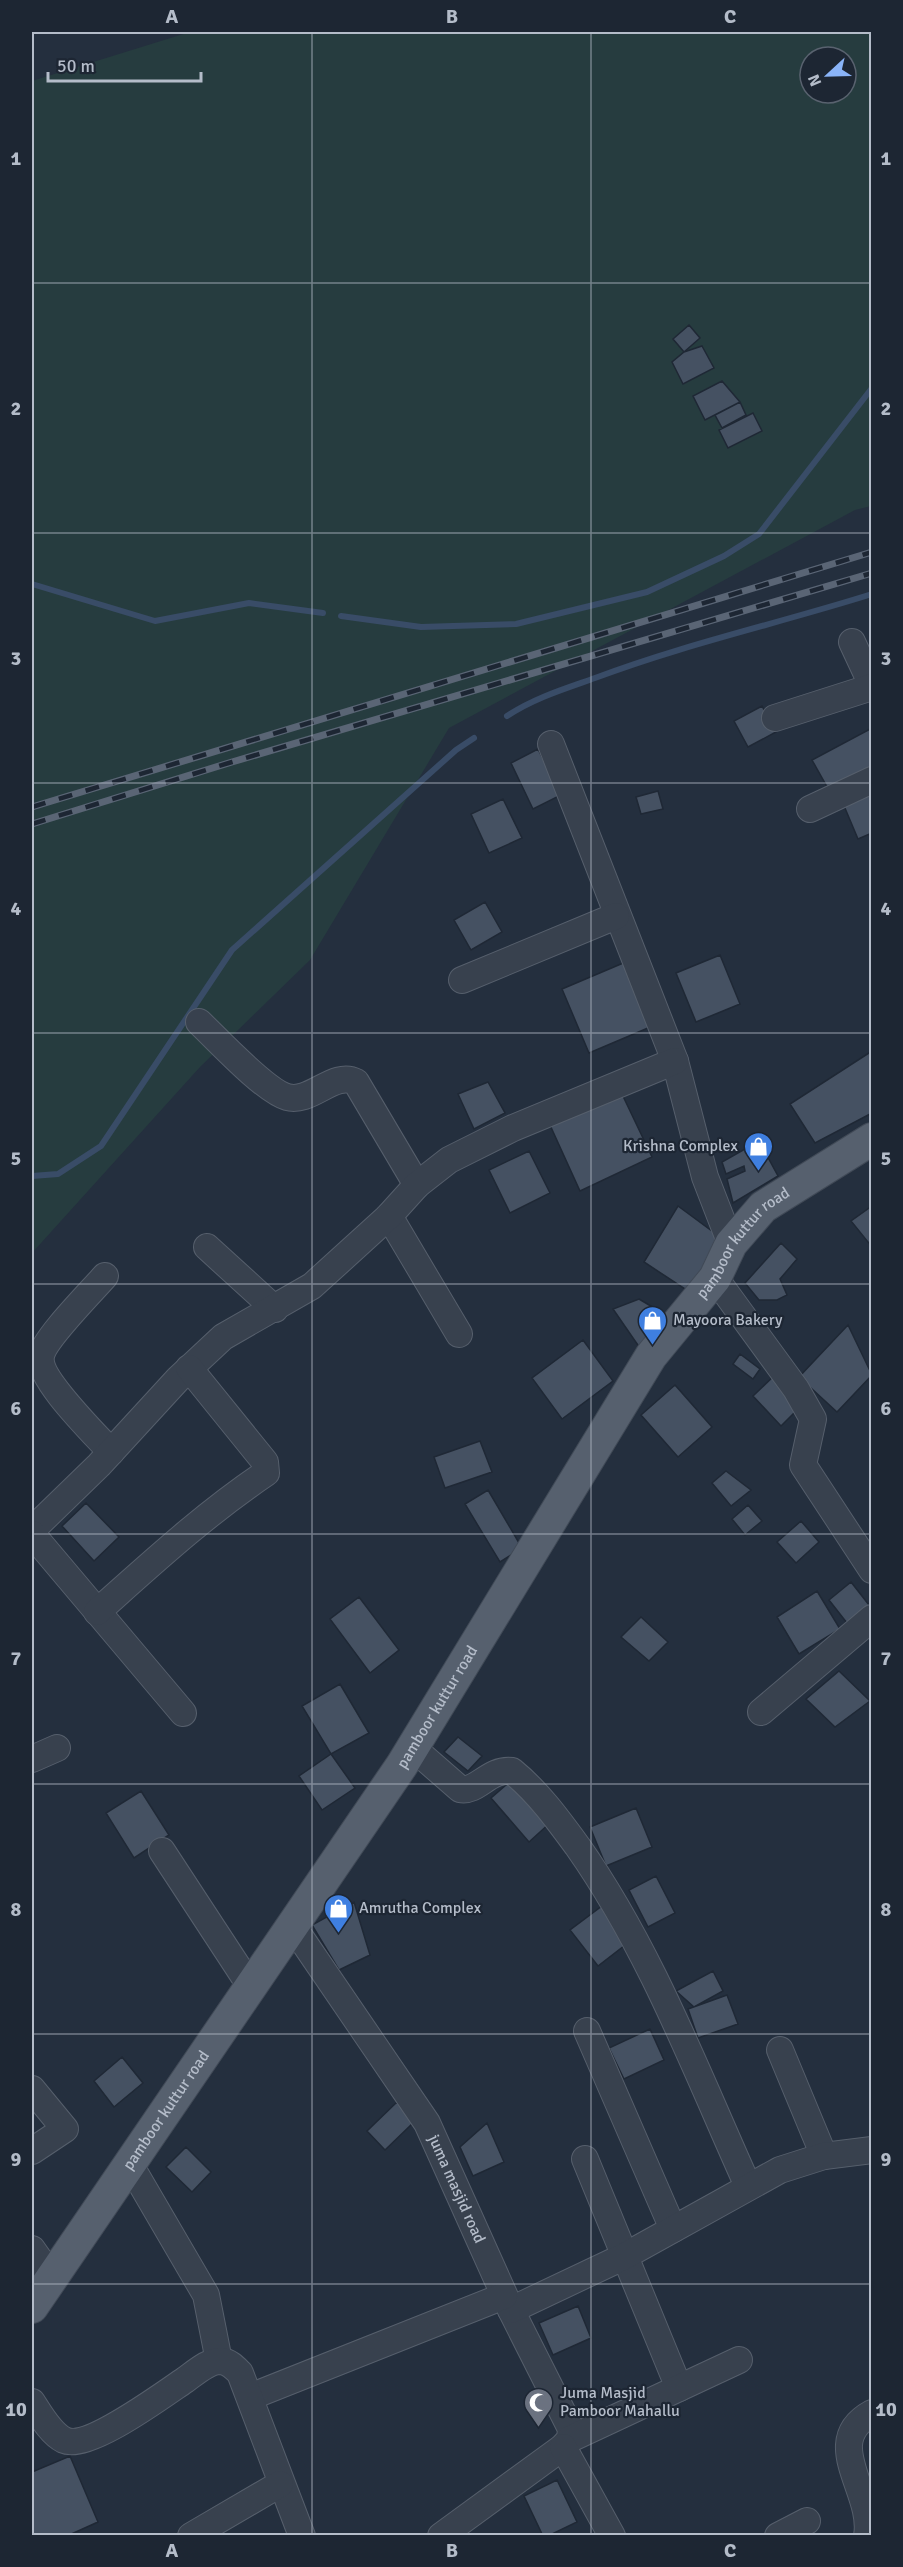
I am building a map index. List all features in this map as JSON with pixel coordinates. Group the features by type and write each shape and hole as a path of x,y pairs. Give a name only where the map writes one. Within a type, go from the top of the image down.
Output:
{"main road":[{"name":"pamboor kuttur road","path":"32,2307 413,1748 651,1356 715,1278 731,1244 763,1207 872,1140"}],"street":[{"path":"775,718 872,686 852,642"},
{"path":"551,744 616,916 675,1061 705,1177 731,1244"},
{"path":"810,809 872,780"},
{"path":"462,980 616,916"},
{"path":"199,1022 271,1088 286,1097 305,1096 340,1080 350,1078 356,1082 417,1185"},
{"path":"183,1713 32,1532 189,1368 223,1337 312,1286 389,1216 417,1185 448,1160 513,1128 675,1061"},
{"path":"389,1216 459,1334"},
{"path":"207,1247 275,1309"},
{"path":"105,1276 45,1346 41,1363 48,1379 111,1452"},
{"path":"715,1278 796,1389 813,1419 803,1465 872,1570"},
{"path":"97,1612 191,1528 240,1489 266,1473 265,1462 189,1368"},
{"path":"761,1712 872,1618"},
{"path":"32,1759 57,1748"},
{"path":"413,1748 460,1789 472,1787 493,1773 512,1771 562,1825 597,1874 641,1949 748,2186"},
{"path":"162,1851 251,1987"},
{"name":"juma masjid road","path":"292,1924 427,2123 507,2303 571,2429 567,2443 612,2535"},
{"path":"587,2031 674,2229"},
{"path":"780,2050 824,2156"},
{"path":"32,2089 65,2128 32,2151"},
{"path":"250,2397 507,2303 623,2257 780,2170 824,2156 872,2150"},
{"path":"585,2159 623,2257 679,2388"},
{"path":"129,2163 207,2295 219,2361"},
{"path":"32,2249 51,2276"},
{"path":"441,2535 567,2443 739,2360"},
{"path":"32,2402 52,2430 65,2440 80,2441 142,2409 206,2366 219,2361 229,2363 240,2373 280,2484 302,2535"},
{"path":"867,2535 870,2521 865,2498 847,2455 848,2436 863,2418 872,2413"},
{"path":"191,2535 280,2484"},
{"path":"778,2535 807,2520"}],"green space":[{"path":"190,32 871,32 871,506 855,510 449,728 310,960 200,1067 32,1253 32,81"}],"building":[{"path":"689,325 700,338 684,352 673,339"},
{"path":"702,346 714,368 683,384 672,362 684,352"},
{"path":"722,381 740,402 705,420 693,396"},
{"path":"740,402 746,415 722,428 715,415"},
{"path":"753,413 762,431 728,448 719,430"},
{"path":"762,706 776,732 748,747 734,721"},
{"path":"872,728 872,770 830,792 812,760"},
{"path":"538,749 561,795 533,809 511,763"},
{"path":"872,789 872,833 858,839 842,801"},
{"path":"658,791 663,809 641,814 636,797"},
{"path":"503,799 522,838 489,853 471,814"},
{"path":"485,902 502,932 471,950 454,920"},
{"path":"720,955 740,1004 696,1022 676,973"},
{"path":"628,961 655,1025 589,1053 562,989"},
{"path":"872,1051 872,1113 815,1143 790,1104"},
{"path":"488,1082 505,1113 474,1129 458,1094"},
{"path":"621,1092 652,1157 580,1191 550,1125"},
{"name":"Krishna Complex","path":"759,1141 778,1176 733,1203 727,1179 745,1171 744,1166 726,1174 722,1162"},
{"path":"529,1151 550,1193 510,1213 489,1170"},
{"path":"678,1206 724,1240 688,1291 644,1262"},
{"path":"872,1206 872,1247 851,1221"},
{"path":"781,1243 797,1259 780,1279 787,1295 777,1300 759,1300 745,1283"},
{"name":"Mayoora Bakery","path":"639,1299 681,1324 653,1367 613,1309"},
{"path":"848,1325 872,1375 837,1412 799,1377"},
{"path":"583,1340 613,1381 562,1419 532,1378"},
{"path":"740,1354 760,1369 753,1379 733,1364"},
{"path":"777,1373 795,1412 781,1426 753,1396"},
{"path":"675,1385 712,1427 678,1457 641,1415"},
{"path":"480,1441 492,1472 445,1488 434,1457"},
{"path":"726,1471 751,1490 731,1506 712,1483"},
{"path":"488,1490 522,1548 500,1562 465,1504"},
{"path":"86,1503 119,1537 94,1561 62,1526"},
{"path":"748,1505 762,1521 745,1535 732,1519"},
{"path":"801,1521 819,1542 796,1563 777,1542"},
{"path":"851,1582 869,1605 847,1623 829,1600"},
{"path":"817,1591 840,1629 799,1654 777,1617"},
{"path":"359,1597 399,1650 370,1673 330,1619"},
{"path":"641,1617 668,1642 649,1661 621,1637"},
{"path":"839,1671 870,1701 835,1727 806,1699"},
{"path":"340,1684 369,1733 331,1754 302,1706"},
{"path":"458,1737 482,1756 468,1771 444,1752"},
{"path":"331,1754 355,1788 322,1810 299,1776"},
{"path":"513,1779 551,1822 529,1842 491,1798"},
{"path":"141,1791 169,1835 134,1858 106,1813"},
{"path":"636,1808 652,1847 606,1866 590,1827"},
{"path":"656,1876 675,1913 648,1927 629,1890"},
{"path":"354,1902 370,1955 339,1970 312,1925"},
{"path":"602,1906 629,1942 598,1966 570,1930"},
{"path":"713,1971 723,1991 694,2007 676,1991"},
{"path":"727,1995 738,2024 698,2038 688,2009"},
{"path":"650,2029 664,2060 624,2079 609,2048"},
{"path":"122,2057 143,2083 114,2107 94,2081"},
{"path":"397,2102 414,2122 385,2150 367,2131"},
{"path":"487,2123 504,2162 473,2176 460,2147"},
{"path":"186,2147 211,2172 192,2192 166,2167"},
{"path":"578,2306 591,2338 553,2355 539,2323"},
{"path":"70,2456 98,2522 67,2536 32,2536 32,2472"},
{"path":"557,2480 577,2522 548,2536 543,2536 524,2496"}],"waterway":[{"path":"341,616 421,627 516,624 647,592 724,556 759,534 872,388"},
{"path":"32,584 155,621 249,603 323,613"},
{"path":"507,716 550,694 629,666 872,594"},
{"path":"32,1176 58,1174 101,1146 232,950 456,750 474,738"}],"railway":[{"path":"32,807 872,552"},
{"path":"32,824 232,762 872,573"}],"place":[{"name":"Krishna Complex","path":"759,1172"},
{"name":"Mayoora Bakery","path":"652,1346"},
{"name":"Amrutha Complex","path":"338,1934"},
{"name":"Juma Masjid Pamboor Mahallu","path":"539,2428"}]}
